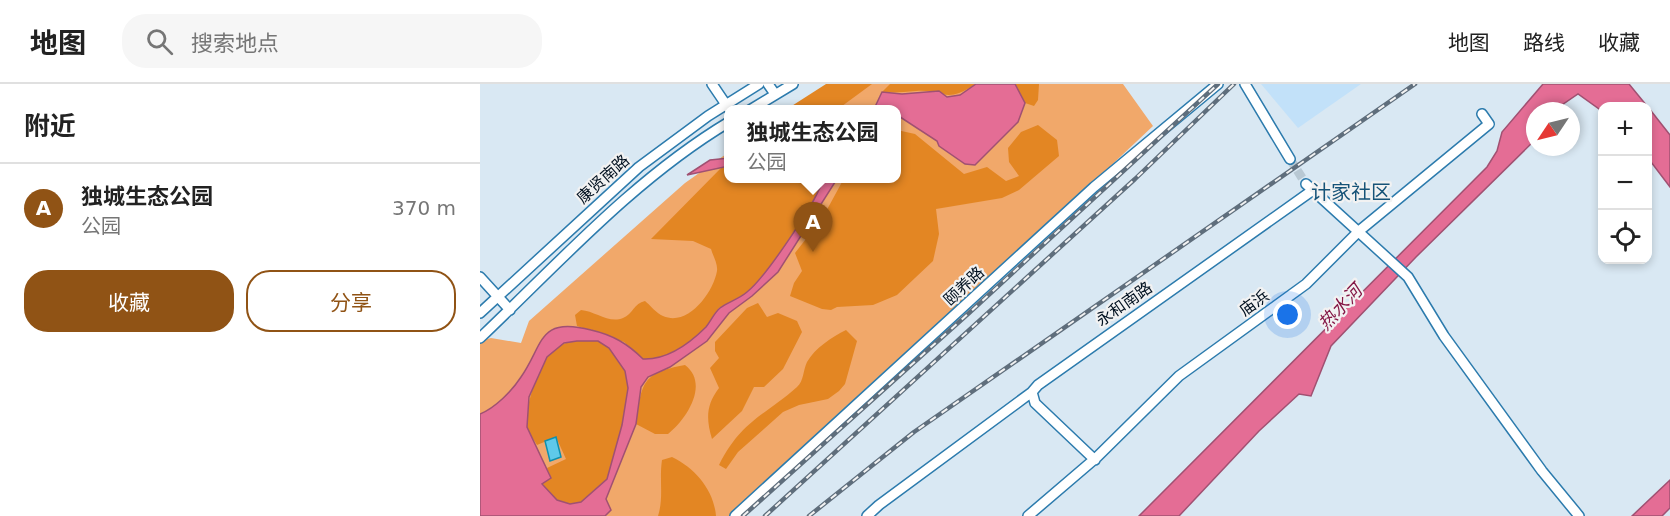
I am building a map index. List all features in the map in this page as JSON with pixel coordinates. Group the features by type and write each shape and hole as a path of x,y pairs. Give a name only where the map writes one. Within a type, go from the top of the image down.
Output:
{"street":[{"path":"712,84 727,105"},
{"name":"康贤南路","path":"731,105 759,84"},
{"path":"768,84 776,94"},
{"path":"758,105 793,84"},
{"name":"颐养路","path":"735,516 1094,187 1218,84"},
{"path":"1245,84 1290,159"},
{"name":"康贤南路","path":"480,313 639,167 724,110"},
{"name":"庙浜","path":"1028,516 1095,460 1179,376 1306,284 1359,231 1490,124 1482,114"},
{"name":"康贤南路","path":"480,338 620,203 695,144 724,125"},
{"name":"永和南路","path":"867,516 1087,348 1309,187 1359,231"},
{"path":"1359,231 1408,277 1444,336 1542,471 1579,516"},
{"path":"480,277 510,310"},
{"path":"1032,392 1035,404 1095,460"}],"shaded area":[{"path":"826,84 872,84 843,105 793,105"},
{"path":"862,84 1123,84 1153,126 739,516 480,516 480,341 491,338 521,343 529,321 685,183 724,156 724,183 901,183 901,105 828,105"},
{"path":"890,84 976,84 957,94 950,95 926,91 882,92"},
{"path":"976,84 1015,84 1025,103 1018,122 975,165 965,164 939,146 937,141 901,118 901,105 876,105 882,92 902,94 939,91 947,97 960,95"},
{"path":"1015,84 1039,84 1038,100 1034,106 1025,103"},
{"path":"1261,84 1361,84 1298,128"},
{"path":"1543,84 1629,84 1644,102 1598,102 1598,108 1578,94 1566,102 1528,102"},
{"path":"1526,104 1526,149 1416,257 1331,346 1311,396 1299,394 1259,431 1179,516 1139,516 1487,167 1497,151 1502,132"},
{"path":"1652,112 1670,135 1670,187 1652,163"},
{"path":"1038,125 1057,140 1059,156 1019,190 1002,198 936,209 939,234 933,261 897,295 873,305 837,307 831,310 822,309 790,296 794,283 802,271 795,253 823,217 841,183 901,183 901,131 915,134 964,174 987,167 1006,181 1019,176 1009,162 1008,148 1021,132"},
{"path":"724,159 724,167 687,175 710,160"},
{"path":"724,167 724,183 821,183 802,220 778,256 755,284 744,294 719,308 706,327 692,339 677,350 661,357 643,359 624,342 577,326 575,315 581,310 618,319 626,316 638,304 645,301 660,315 672,318 681,317 698,306 715,280 716,263 711,249 693,241 651,239"},
{"path":"821,183 834,183 778,272 729,313 707,341 670,367 648,377 641,387 636,424 606,499 611,510 605,516 480,516 480,414 497,403 513,388 545,336 561,327 574,327 591,330 620,341 643,359 669,354 706,327 720,308 744,294 755,284 790,238 812,204","holes":["598,341 609,348 625,371 628,388 622,425 607,479 581,502 570,504 557,500 542,484 551,478 527,427 529,397 547,357 564,343"]},
{"path":"758,303 767,317 778,313 797,321 802,332 783,369 764,387 754,387 742,411 712,439 708,412 719,388 710,368 719,358 715,351 715,342 747,308"},
{"path":"846,330 857,341 845,384 839,391 828,399 799,405 783,412 738,452 726,469 719,465 745,428 799,385 807,362 814,352"},
{"path":"577,341 598,341 609,348 625,371 628,388 622,425 607,479 581,502 570,504 557,500 541,483 551,478 547,468 566,459 556,437 537,445 527,428 526,420 533,388 546,358 560,346"},
{"path":"685,365 692,373 695,391 693,401 682,420 668,434 655,434 636,424 640,399 646,382 660,372"},
{"path":"672,457 688,467 702,481 712,497 716,516 658,516 661,502 662,460"},
{"path":"1670,480 1670,508 1662,516 1632,516"}],"building":[{"path":"556,437 561,457 550,461 545,441"}],"tunnel":[{"path":"1290,159 1306,184"}],"railway":[{"path":"743,516 969,313 1218,84"},
{"path":"765,516 1135,179 1234,84"},
{"path":"809,516 914,432 1415,84"}],"place":[{"name":"独城生态公园","path":"813,252"}],"district":[{"name":"计家社区","path":"1351,192"}],"water label":[{"name":"热水河","path":"1340,307"}]}
